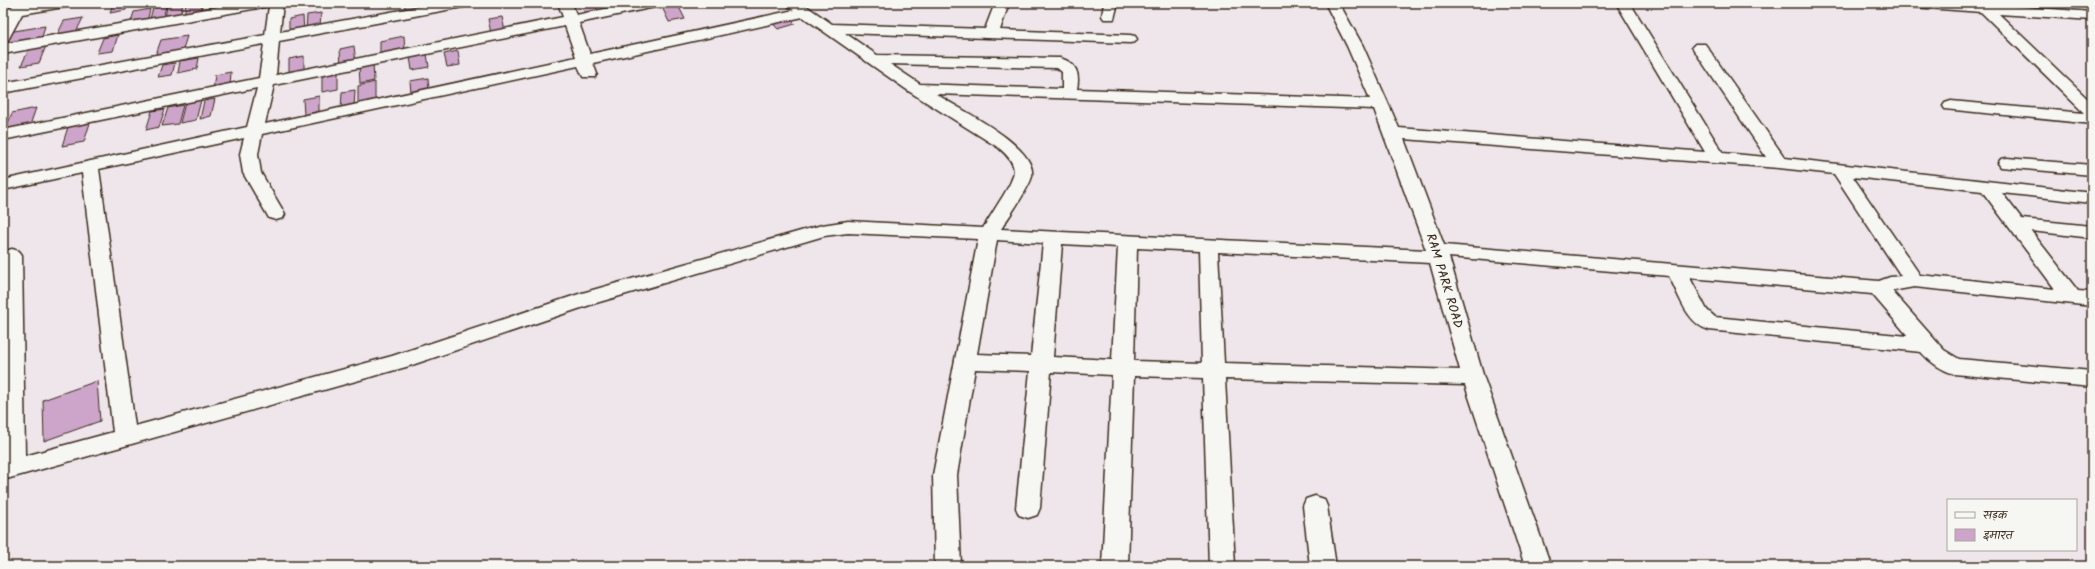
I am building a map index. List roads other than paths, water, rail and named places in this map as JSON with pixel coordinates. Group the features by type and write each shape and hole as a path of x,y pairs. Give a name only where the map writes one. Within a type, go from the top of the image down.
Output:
{"street":[{"path":"3,37 13,9 64,3"},
{"path":"3,49 265,3"},
{"path":"276,3 267,81 249,154 252,173 276,214"},
{"path":"3,88 272,40 463,3"},
{"path":"565,3 589,74"},
{"path":"3,135 655,3"},
{"path":"792,3 916,89 1005,144 1016,153 1021,160 1024,170 1023,178 988,235 945,475 948,566"},
{"path":"991,34 1002,3"},
{"name":"RAM PARK ROAD","path":"1332,3 1355,46 1379,104 1393,133 1438,253 1473,378 1538,566"},
{"path":"1623,3 1718,158"},
{"path":"1912,3 2092,16"},
{"path":"1985,8 2092,112"},
{"path":"3,185 256,129 806,12"},
{"path":"828,28 1130,39"},
{"path":"1700,47 1779,163"},
{"path":"872,58 1060,63 1069,67 1071,71 1069,94"},
{"path":"916,89 1379,104"},
{"path":"1951,106 2092,119"},
{"path":"1393,133 1779,163 2092,198"},
{"path":"2007,163 2092,170"},
{"path":"90,165 125,437"},
{"path":"1840,170 1914,281"},
{"path":"1987,186 2071,296"},
{"path":"2016,224 2092,232"},
{"path":"12,255 8,470 125,437 301,391 398,362 589,298 822,230 848,227 1208,246 1438,253 1676,270 1879,288 1927,345 1943,361 1961,367 2092,379"},
{"path":"1028,508 1053,238"},
{"path":"1115,566 1128,242"},
{"path":"1208,246 1222,566"},
{"path":"1676,270 1699,314 1709,323 1927,345"},
{"path":"1880,290 1890,283 1914,281 2092,299"},
{"path":"965,361 1123,368 1473,378"},
{"path":"1315,506 1323,566"}]}
